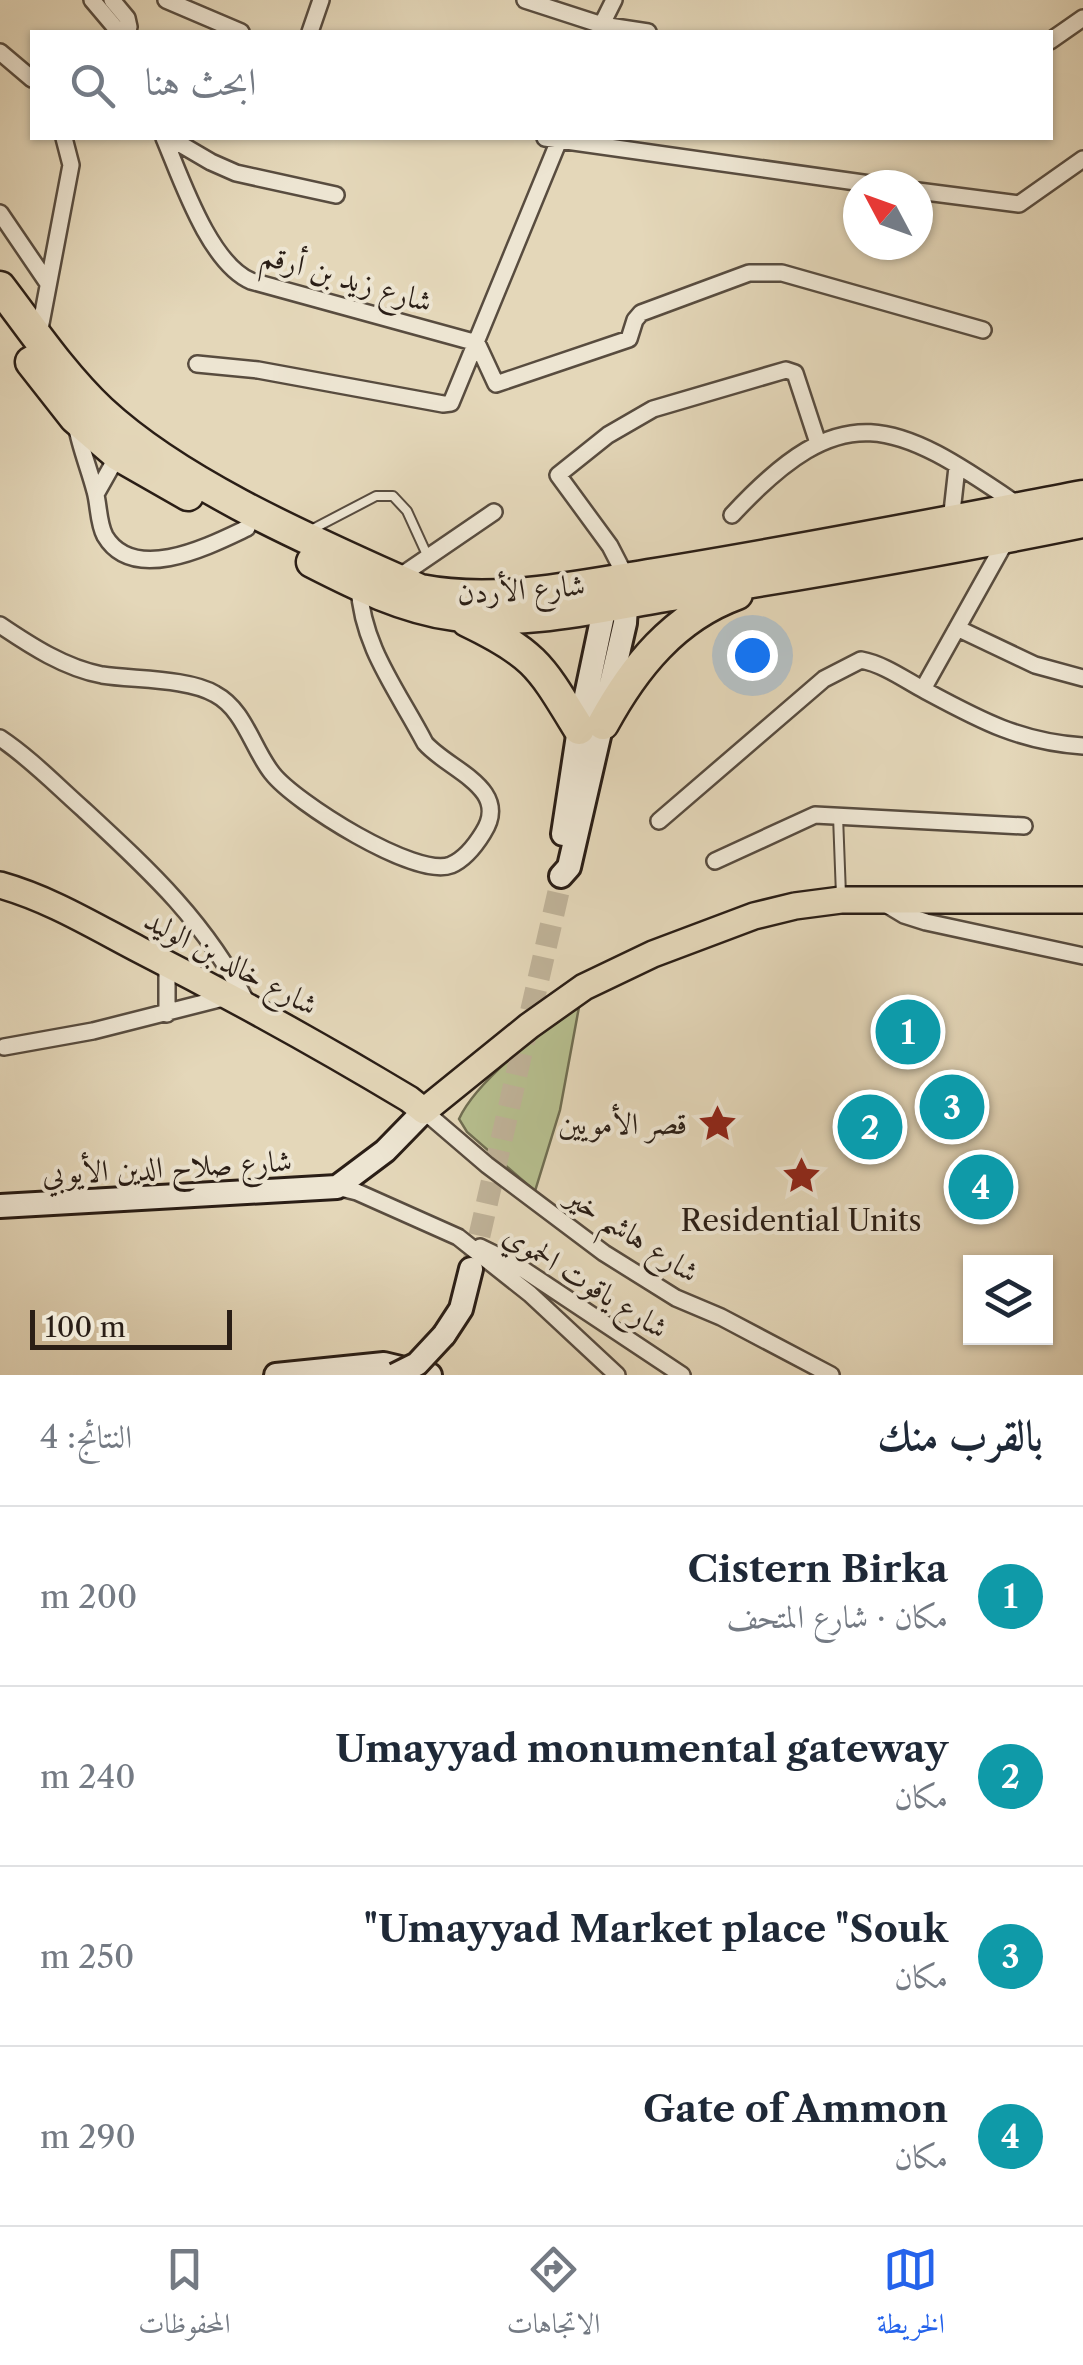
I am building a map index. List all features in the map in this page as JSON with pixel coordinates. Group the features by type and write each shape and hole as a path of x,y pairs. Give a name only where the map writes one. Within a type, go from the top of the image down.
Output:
{"highway":[{"name":"شارع الأردن","path":"0,286 76,386 130,435 214,490 301,536 420,590 455,596 617,592 777,578 1083,522"},
{"name":"شارع الأردن","path":"0,319 75,418 118,455 358,586 456,616 498,618 1083,496"},
{"path":"456,616 518,648 534,661 591,727 668,635 719,600 777,578"}],"main road":[{"path":"561,879 564,827 591,727 617,592"},
{"path":"0,874 11,888"},
{"name":"شارع خالد بن الوليد","path":"11,888 71,913 238,1000 424,1111"},
{"path":"424,1111 528,1026 584,987 653,954 745,920 795,906 841,900 1083,900"},
{"name":"شارع صلاح الدين الأيوبي","path":"0,1206 336,1187 385,1151 424,1111"},
{"path":"395,1375 417,1364 444,1335 461,1310 472,1269"},
{"path":"276,1375 384,1364 430,1375"}],"street":[{"path":"92,0 119,30"},
{"path":"112,0 128,18 124,30"},
{"path":"166,0 237,30"},
{"path":"311,30 321,0"},
{"path":"526,0 600,29 614,0"},
{"path":"1053,39 1083,18"},
{"path":"0,52 30,77"},
{"path":"38,338 71,165 65,140"},
{"name":"شارع زيد بن أرقم","path":"168,140 211,238 226,263 240,276 477,343"},
{"path":"171,140 236,173 336,195"},
{"path":"197,364 258,370 443,404 452,400 554,140"},
{"path":"561,140 843,180"},
{"path":"933,193 1019,204 1083,159"},
{"path":"0,213 46,282"},
{"path":"477,343 496,384 629,339 637,317 661,304 738,276 767,272 835,287 983,330"},
{"path":"617,592 610,546 558,474 608,435 653,409 786,370 794,373 818,443"},
{"path":"75,418 106,536 116,547 152,560 174,557 247,528"},
{"path":"732,515 780,468 818,443 858,432 892,434 957,467 1021,508"},
{"path":"96,494 118,455"},
{"path":"951,522 957,467"},
{"path":"396,580 494,512"},
{"path":"923,689 1008,537"},
{"path":"0,625 79,669 196,687 219,696 237,714 274,776 291,790 358,836 408,861 449,866 472,850 481,837 490,817 490,803 485,790 474,779 425,743 376,659 362,616 358,586"},
{"path":"957,628 1035,666 1083,678"},
{"path":"658,821 797,702 847,665 861,660 874,663 1012,734 1083,746"},
{"path":"0,738 90,816 193,917 214,945 238,1000 4,1047"},
{"path":"715,861 809,816 1024,826"},
{"path":"881,900 892,910 926,922 1083,956"},
{"path":"167,964 167,1014"},
{"name":"شارع هاشم خير","path":"424,1111 552,1216 630,1271 832,1375"},
{"name":"شارع صلاح الدين الأيوبي","path":"336,1187 356,1192 458,1238 537,1289 617,1375"},
{"name":"شارع ياقوت الحموي","path":"537,1289 682,1375"}],"lane":[{"path":"301,536 376,496 393,496 408,510 428,558"},
{"path":"838,816 841,900"}],"green space":[{"path":"579,1007 560,1110 535,1191 467,1132 459,1119 480,1089 512,1057"}],"water":[{"path":"908,1008 923,1015 930,1030 923,1045 908,1052 893,1045 886,1030 893,1015"}],"tunnel":[{"path":"472,1268 561,881"}],"place":[{"name":"Cistern Birka","path":"908,1032"},
{"name":"Umayyad Market place \"Souk\"","path":"952,1107"},
{"name":"قصر الأمويين","path":"717,1123"},
{"name":"Umayyad monumental gateway","path":"870,1127"},
{"name":"Residential Units","path":"801,1176"},
{"name":"Gate of Ammon","path":"981,1187"}]}
